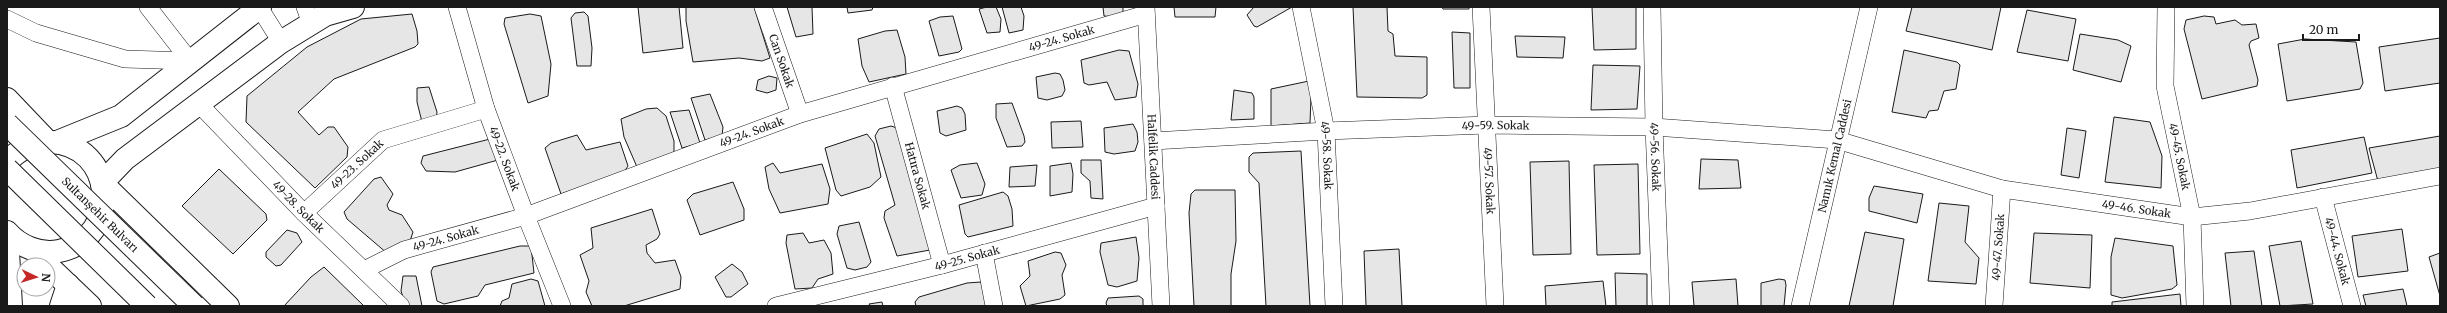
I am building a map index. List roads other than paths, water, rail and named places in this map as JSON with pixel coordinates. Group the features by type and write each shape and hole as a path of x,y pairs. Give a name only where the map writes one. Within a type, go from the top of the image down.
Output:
{"main road":[{"path":"7,162 28,146 53,142 121,116 259,7"},
{"path":"102,183 125,159 281,42 308,15 325,15 353,7"},
{"path":"7,99 53,142 74,148 86,157 98,172 102,183 104,198 101,215 95,227 85,238 71,247 58,251 44,251 29,248"},
{"name":"Sultanşehir Bulvarı","path":"7,124 194,306"},
{"path":"7,169 147,306"},
{"path":"102,183 228,306"},
{"path":"7,232 39,257"},
{"path":"7,232 11,306"},
{"path":"56,273 90,306"},
{"path":"61,306 68,285"}],"street":[{"path":"148,7 190,62"},
{"path":"259,7 281,42"},
{"name":"49-22. Sokak","path":"456,7 486,109 562,306"},
{"name":"Can Sokak","path":"763,7 800,114"},
{"name":"49-58. Sokak","path":"1301,7 1326,131 1334,306"},
{"name":"49-57. Sokak","path":"1481,7 1495,306"},
{"name":"49-56. Sokak","path":"1652,7 1654,127 1661,306"},
{"name":"Namık Kemal Caddesi","path":"1800,306 1837,140 1869,7"},
{"name":"49-45. Sokak","path":"2166,7 2165,86 2192,216 2195,306"},
{"name":"49-24. Sokak","path":"364,270 404,250 526,216 800,114 1146,10"},
{"name":"Halfelik Caddesi","path":"1146,10 1161,306"},
{"path":"7,19 36,33 125,59 190,62"},
{"name":"Hatıra Sokak","path":"893,86 942,264"},
{"name":"49-28. Sokak","path":"199,104 304,213 401,306"},
{"name":"49-23. Sokak","path":"304,213 383,140 486,109"},
{"name":"49-59. Sokak","path":"1153,141 1326,131 1487,125 1654,127 1837,140"},
{"name":"49-46. Sokak","path":"1837,140 2002,189 2192,216 2250,211 2440,176"},
{"name":"49-47. Sokak","path":"1994,306 2002,189"},
{"name":"49-44. Sokak","path":"2323,197 2352,306"},
{"name":"49-25. Sokak","path":"776,306 984,253 1156,206"},
{"path":"984,253 994,306"}]}
